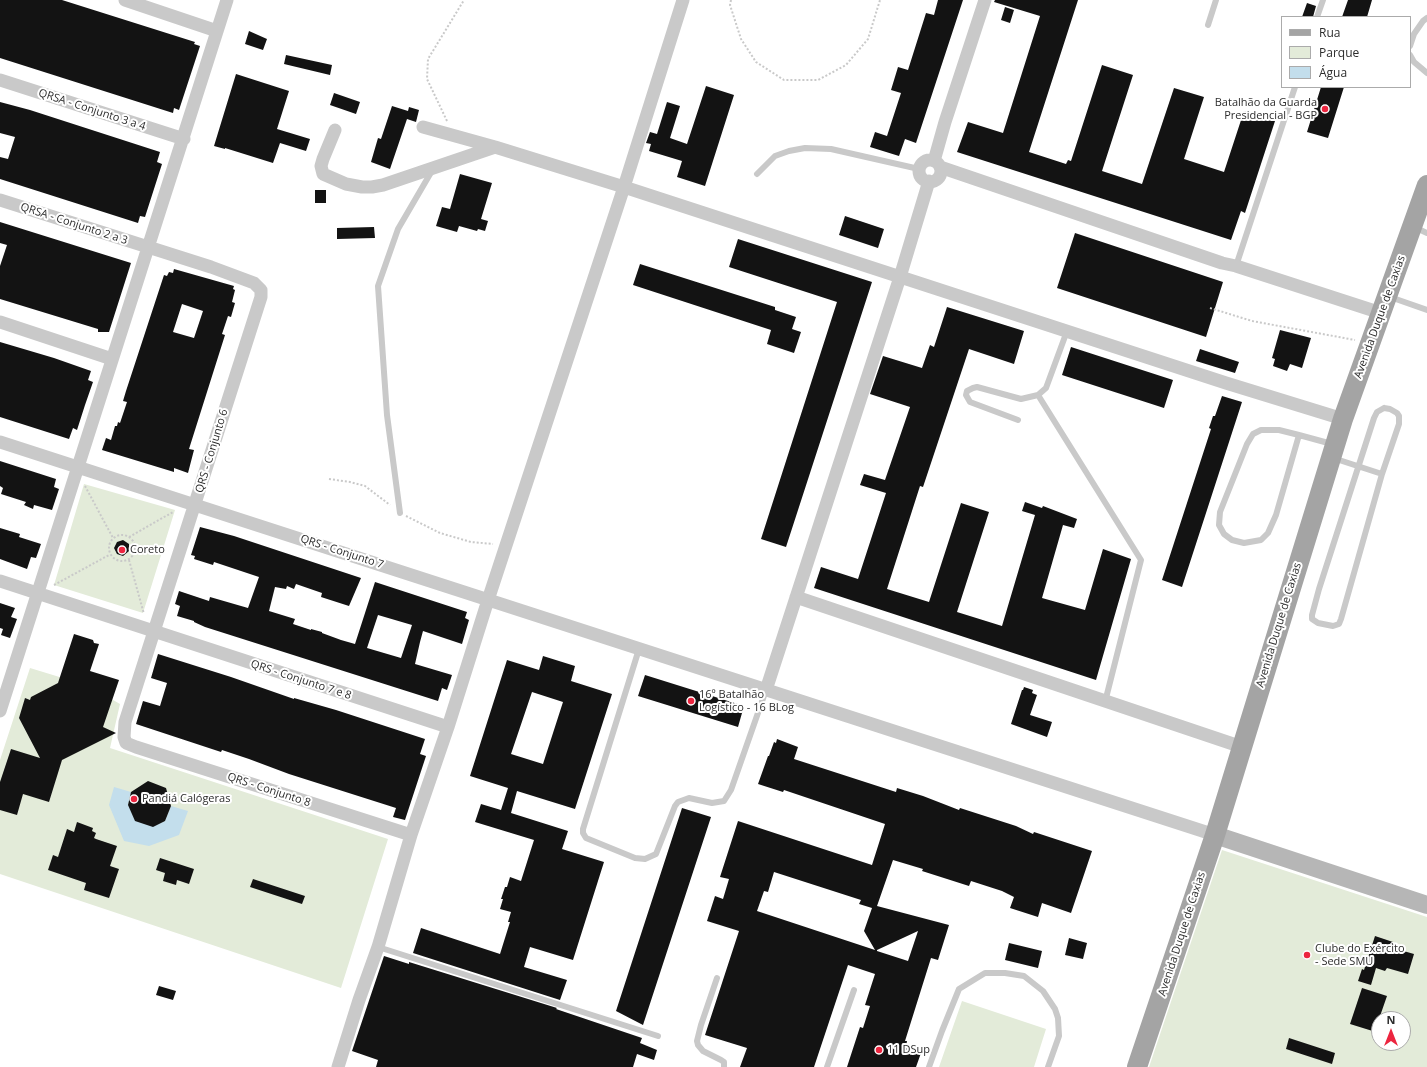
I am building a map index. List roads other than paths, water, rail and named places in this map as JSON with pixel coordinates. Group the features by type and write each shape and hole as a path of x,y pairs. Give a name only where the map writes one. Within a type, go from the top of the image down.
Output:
{"main road":[{"name":"Avenida Duque de Caxias","path":"1137,1067 1215,835 1333,451 1384,304 1420,229 1426,189"}],"street":[{"path":"125,0 217,31"},
{"path":"1,706 39,594 112,359 184,139 227,0"},
{"path":"338,1067 359,1000 378,947 411,835 448,727 488,600 624,187 683,0"},
{"path":"984,0 945,122 937,164 939,176 933,181 929,181 921,177 919,168 921,164 930,160 937,164 1222,263 1384,304"},
{"name":"QRSA - Conjunto 3 a 4","path":"0,80 184,139"},
{"path":"423,127 495,147 624,187 1226,383 1344,419"},
{"path":"335,130 325,151 321,166 323,174 346,184 372,187 383,185 495,147"},
{"path":"766,690 900,277 929,181"},
{"name":"QRSA - Conjunto 2 a 3","path":"0,200 254,283"},
{"name":"QRS - Conjunto 6","path":"0,442 195,504 261,296 261,290 254,283"},
{"path":"0,322 112,359"},
{"path":"154,632 195,504"},
{"name":"QRS - Conjunto 7","path":"195,504 1215,835"},
{"name":"QRS - Conjunto 7 e 8","path":"0,581 448,727"},
{"path":"796,597 1242,748"},
{"name":"QRS - Conjunto 8","path":"154,632 126,722 124,737 126,743 136,748 411,835"},
{"path":"1215,835 1427,905"}],"lane":[{"path":"1208,25 1216,0"},
{"path":"1317,16 1323,0"},
{"path":"1411,43 1414,34 1422,21 1427,18"},
{"path":"1411,57 1414,62 1427,73"},
{"path":"1236,266 1295,88"},
{"path":"757,174 775,156 789,151 805,148 831,149 919,168"},
{"path":"400,513 387,416 378,286 398,229 434,168"},
{"path":"1384,304 1427,310"},
{"path":"1018,420 970,402 966,395 967,391 977,387 1021,399 1038,395 1046,388 1067,331"},
{"path":"1038,395 1141,560 1104,702"},
{"path":"1384,408 1390,409 1397,413 1400,416 1399,424 1382,474 1341,620 1339,624 1333,626 1318,623 1312,620 1312,615 1350,489 1360,466 1377,412 1384,408"},
{"path":"1299,435 1276,515 1268,533 1261,540 1244,543 1232,540 1224,534 1219,525 1220,512 1247,444 1253,434 1261,430 1279,430 1299,435 1360,466 1382,474"},
{"path":"640,649 584,829 586,838 635,858 645,859 656,854 675,806 678,802 689,798 712,803 724,800 731,790 766,690"},
{"path":"378,947 658,1036"},
{"path":"929,1067 959,989 985,974 1005,973 1024,976 1043,991 1055,1009 1058,1018 1059,1036 1048,1067"},
{"path":"717,978 697,1041 698,1045 703,1051 724,1062 724,1067"},
{"path":"827,1067 854,990"}],"water":[{"path":"114,787 131,792 128,805 153,826 165,821 171,806 188,811 179,835 149,846 124,841 109,805"}],"place":[{"name":"Batalhão da Guarda Presidencial - BGP","path":"1325,109"},
{"name":"Coreto","path":"122,550"},
{"name":"16º Batalhão Logístico - 16 BLog","path":"691,701"},
{"name":"Pandiá Calógeras","path":"134,799"},
{"name":"Clube do Exército - Sede SMU","path":"1307,955"},
{"name":"11 DSup","path":"879,1050"}]}
